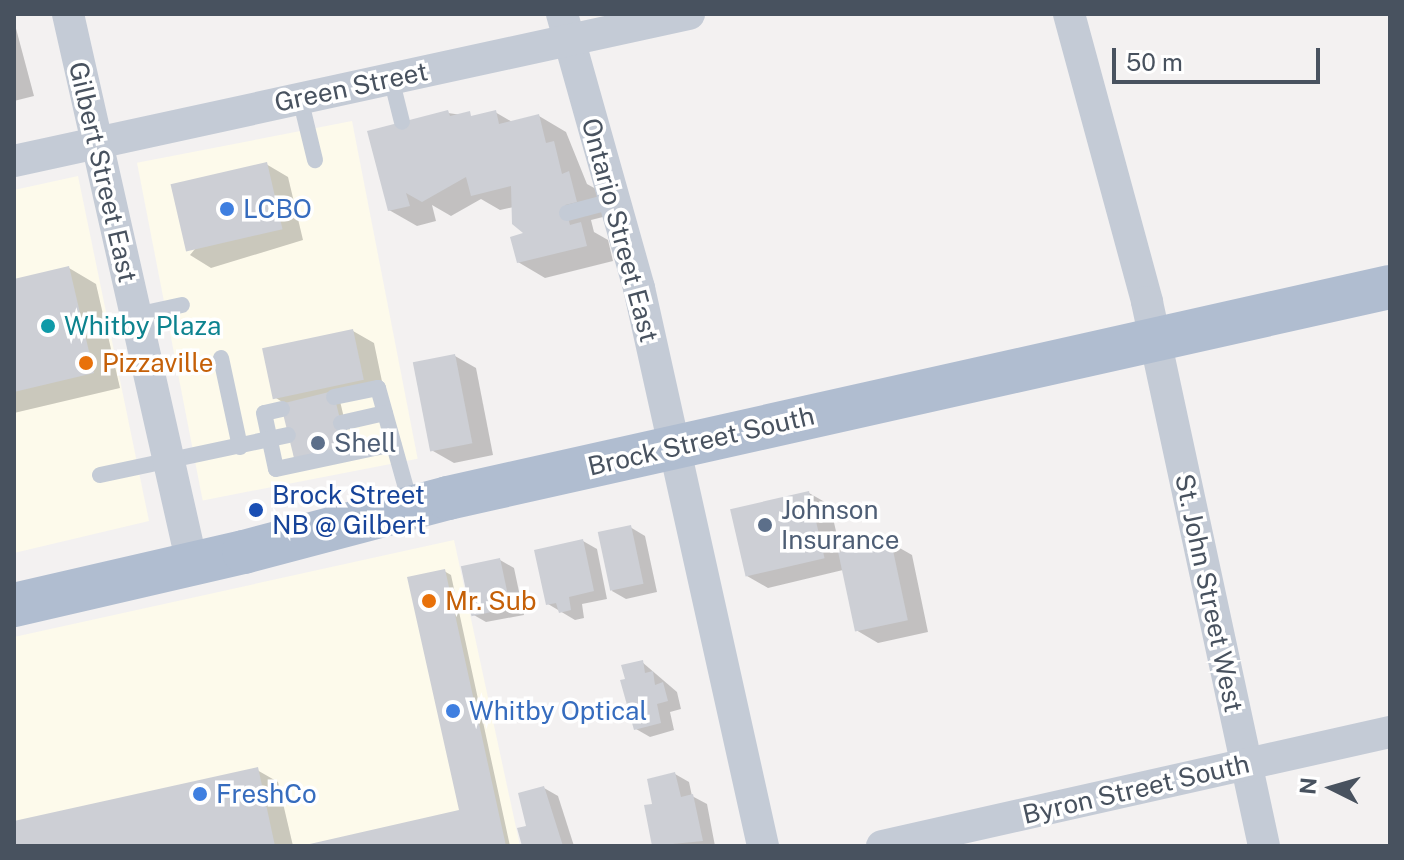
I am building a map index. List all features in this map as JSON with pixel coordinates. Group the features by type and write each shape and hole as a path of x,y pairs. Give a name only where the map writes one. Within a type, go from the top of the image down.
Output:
{"main road":[{"name":"Brock Street South","path":"14,605 675,446 1390,287"}],"street":[{"name":"Gilbert Street East","path":"68,14 192,564"},
{"name":"Green Street","path":"14,161 391,78 566,28 614,27 689,14"},
{"name":"St. John Street West","path":"1069,14 1117,179 1155,339 1264,846"},
{"name":"Ontario Street East","path":"566,28 612,201 639,288 763,846"},
{"name":"Byron Street South","path":"882,846 1390,732"}],"lane":[{"path":"391,78 402,122"},
{"path":"300,98 315,160"},
{"path":"567,213 612,201"},
{"path":"136,315 182,305"},
{"path":"221,358 240,447"},
{"path":"334,397 378,388 412,508"},
{"path":"282,409 264,413 276,469 393,444"},
{"path":"341,423 385,413"},
{"path":"100,475 169,464 288,435"}],"shaded area":[{"path":"352,121 418,459 203,500 137,163"},
{"path":"78,176 149,521 14,553 14,190"},
{"path":"454,540 520,846 14,846 14,637"}],"building":[{"path":"448,110 450,116 470,111 471,116 496,110 499,124 539,114 546,143 554,141 562,174 569,171 577,202 565,205 570,225 581,222 587,246 517,263 510,237 523,233 512,224 511,186 471,196 466,177 422,202 406,193 410,206 388,211 367,131"},
{"name":"LCBO","path":"267,162 283,229 186,252 171,184"},
{"name":"Whitby Plaza","path":"69,266 94,373 14,392 14,279"},
{"path":"353,329 364,380 273,399 262,348"},
{"path":"455,354 472,443 430,452 413,362"},
{"path":"333,391 347,445 294,458 281,404"},
{"path":"809,491 825,558 746,576 730,509"},
{"path":"631,525 643,584 610,591 598,532"},
{"path":"583,539 594,591 569,597 571,610 559,613 556,603 546,605 534,550"},
{"path":"891,541 908,620 855,631 838,552"},
{"path":"500,558 511,608 471,616 461,566"},
{"path":"445,569 506,846 301,846 459,810 407,577"},
{"path":"643,660 645,673 653,671 655,685 663,682 668,701 657,704 661,723 634,730 620,680 625,679 621,665"},
{"name":"FreshCo","path":"258,767 275,846 14,846 14,821"},
{"path":"675,772 681,797 693,794 703,841 652,846 644,805 652,804 647,779"},
{"path":"544,786 563,846 522,846 517,828 526,826 518,793"}],"place":[{"name":"LCBO","path":"227,209"},
{"name":"Whitby Plaza","path":"48,326"},
{"name":"Pizzaville","path":"86,363"},
{"name":"Shell","path":"318,443"},
{"name":"Brock Street NB @ Gilbert","path":"256,510"},
{"name":"Johnson Insurance","path":"765,525"},
{"name":"Mr. Sub","path":"429,601"},
{"name":"Whitby Optical","path":"453,711"},
{"name":"FreshCo","path":"200,794"}]}
